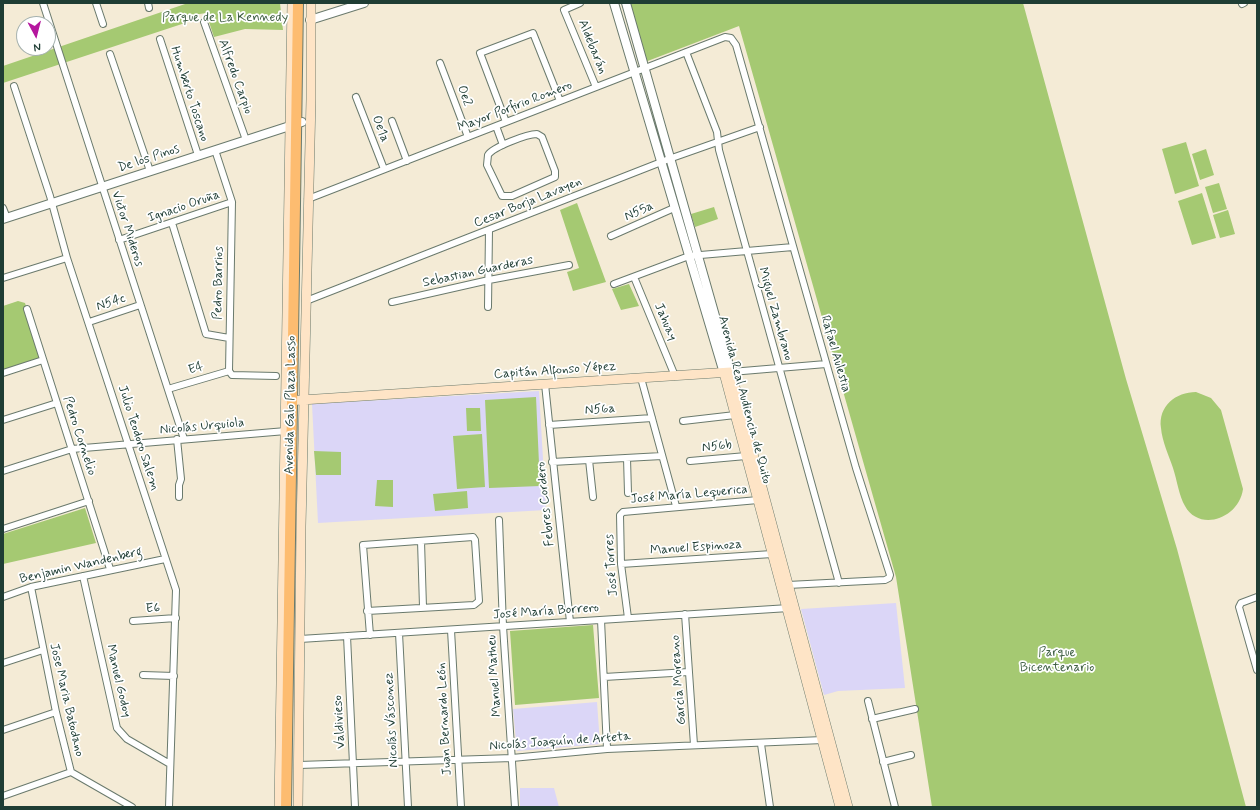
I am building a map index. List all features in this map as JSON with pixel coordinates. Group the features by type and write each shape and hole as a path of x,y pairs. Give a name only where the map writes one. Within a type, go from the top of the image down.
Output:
{"main road":[{"name":"Avenida Galo Plaza Lasso","path":"292,3 296,124"},
{"name":"Avenida Galo Plaza Lasso","path":"292,807 298,3"},
{"name":"Avenida Galo Plaza Lasso","path":"296,124 304,3"},
{"name":"Avenida Galo Plaza Lasso","path":"286,807 295,401 306,301 311,3"},
{"name":"Capitán Alfonso Yépez","path":"295,401 728,372"},
{"name":"Avenida Real Audiencia de Quito","path":"728,372 735,415 772,554 790,608 848,807"},
{"name":"Avenida Real Audiencia de Quito","path":"728,372 788,585 790,608 840,807"},
{"name":"Avenida Galo Plaza Lasso","path":"279,807 286,431 295,401"},
{"name":"Avenida Galo Plaza Lasso","path":"295,401 300,639 298,807"}],"street":[{"name":"Victor Mideros","path":"43,3 184,439"},
{"path":"96,3 103,24"},
{"path":"310,20 364,3"},
{"name":"Aldebarán","path":"580,3 564,10 596,87"},
{"name":"Avenida Real Audiencia de Quito","path":"614,3 635,72 665,160 728,372"},
{"name":"Avenida Real Audiencia de Quito","path":"626,3 644,68 665,160 674,208 693,255"},
{"name":"Alfredo Carpio","path":"204,22 246,140"},
{"path":"506,122 480,54 533,32 560,101"},
{"name":"Mayor Porfirio Romero","path":"308,199 725,37 731,38"},
{"name":"Rafael Aulestia","path":"731,38 736,45 856,468 890,575 890,578 885,580 788,585"},
{"name":"Humberto Toscano","path":"160,39 198,155"},
{"name":"Miguel Zambrano","path":"686,52 718,140 719,150 746,252 839,583"},
{"path":"110,54 150,171"},
{"name":"Oe2","path":"440,63 468,137"},
{"name":"Julio Teodoro Salem","path":"14,86 52,204 67,258 176,590 169,807"},
{"name":"Oe1a","path":"356,97 384,170"},
{"path":"392,122 407,161"},
{"name":"De los Pinos","path":"5,219 296,124"},
{"path":"496,126 503,145"},
{"name":"Cesar Borja Lavayen","path":"306,301 665,160 718,140 760,127"},
{"path":"540,134 556,173 555,177 512,196 502,196 486,159 489,152 503,145 528,135 540,134"},
{"name":"Pedro Barrios","path":"215,150 232,202 229,371"},
{"name":"Ignacio Oruña","path":"119,240 232,202"},
{"path":"3,208 5,219"},
{"name":"N55a","path":"611,236 674,208"},
{"path":"172,223 206,334 229,338"},
{"path":"488,307 489,230"},
{"path":"614,284 693,255 746,252 793,247"},
{"path":"3,278 67,258"},
{"name":"Sebastian Guarderas","path":"392,302 489,280 569,265"},
{"name":"Jahuay","path":"634,277 675,376"},
{"name":"N54c","path":"89,322 140,305"},
{"name":"Pedro Cornelio","path":"27,309 110,569"},
{"path":"3,372 43,360"},
{"name":"Capitán Alfonso Yépez","path":"728,372 826,364"},
{"path":"229,371 232,375 276,376"},
{"name":"E4","path":"168,389 229,371"},
{"path":"641,378 676,506"},
{"name":"Febres Cordero","path":"545,384 570,622"},
{"path":"3,420 57,403"},
{"path":"683,421 735,415"},
{"name":"N56a","path":"549,425 652,418"},
{"name":"Nicolás Urquiola","path":"3,470 72,449 286,431"},
{"path":"177,440 181,479 179,485 179,497"},
{"path":"552,462 662,456"},
{"name":"N56b","path":"690,461 746,456"},
{"path":"627,458 628,493"},
{"path":"589,460 593,496"},
{"name":"José María Lequerica","path":"623,512 676,506 758,500"},
{"path":"3,529 89,501"},
{"name":"José Torres","path":"623,512 620,515 621,564 628,618"},
{"name":"Manuel Matheu","path":"499,520 503,626 515,807"},
{"path":"367,611 474,605 479,601 474,538 363,545 367,611 370,635"},
{"path":"421,541 423,607"},
{"name":"Manuel Espinoza","path":"621,564 772,554"},
{"name":"Benjamin Wandenberg","path":"3,597 31,587 110,569 165,559"},
{"name":"Manuel Godoy","path":"83,576 118,728 127,739 170,764"},
{"name":"Jose Maria Batodano","path":"31,587 56,712 71,772 132,807"},
{"path":"1257,597 1241,603 1239,607 1257,670"},
{"name":"José María Borrero","path":"300,639 790,608"},
{"name":"García Moreano","path":"685,614 694,745"},
{"name":"E6","path":"133,621 176,618"},
{"path":"601,620 607,749"},
{"name":"Juan Bernardo León","path":"451,630 461,807"},
{"name":"Nicolás Vásconez","path":"399,633 408,807"},
{"name":"Valdivieso","path":"347,636 355,807"},
{"path":"3,663 43,650"},
{"path":"604,676 689,672"},
{"path":"143,675 174,676"},
{"path":"868,701 895,807"},
{"path":"872,719 915,709"},
{"path":"3,730 56,712"},
{"name":"Nicolás Joaquín de Arteta","path":"299,765 405,760 512,758 607,749 761,744 823,740"},
{"path":"761,744 770,807"},
{"path":"883,762 911,755"},
{"path":"3,796 71,772"}],"shaded area":[{"path":"539,391 546,510 318,523 312,404"},
{"path":"896,603 905,688 838,691 824,695 801,609"},
{"path":"597,702 600,744 517,751 513,709"},
{"path":"520,788 554,788 559,807 520,807"}],"green space":[{"name":"Parque de La Kennedy","path":"188,3 280,3 283,30 245,29 214,37 206,13 193,15 188,22 3,83 3,66 32,56 56,56 56,48"},
{"name":"Parque Bicentenario","path":"625,3 1023,3 1126,379 1177,549 1246,807 932,807 896,577 739,26 645,62"},
{"path":"1186,142 1199,186 1175,194 1162,149"},
{"path":"1206,149 1214,175 1200,180 1192,154"},
{"path":"1219,183 1227,209 1213,213 1205,187"},
{"path":"1202,193 1216,238 1192,245 1178,201"},
{"path":"577,203 606,282 573,291 567,272 579,268 560,210"},
{"path":"714,207 718,219 695,227 691,214"},
{"path":"1228,210 1235,234 1220,238 1213,215"},
{"path":"629,284 639,306 621,310 612,289"},
{"path":"18,301 25,303 43,360 3,373 3,306"},
{"path":"1196,392 1211,398 1221,410 1243,489 1240,499 1234,508 1227,514 1208,520 1199,519 1191,514 1185,506 1164,443 1161,428 1162,413 1165,407 1175,398"},
{"path":"536,397 540,486 489,488 485,400"},
{"path":"466,408 480,408 481,431 467,431"},
{"path":"482,434 485,487 457,489 453,436"},
{"path":"314,451 341,452 341,475 316,475"},
{"path":"377,480 393,480 393,507 375,506"},
{"path":"467,491 468,508 435,511 433,494"},
{"path":"85,508 96,543 3,564 3,534"},
{"path":"593,625 599,698 515,705 510,631"}]}
